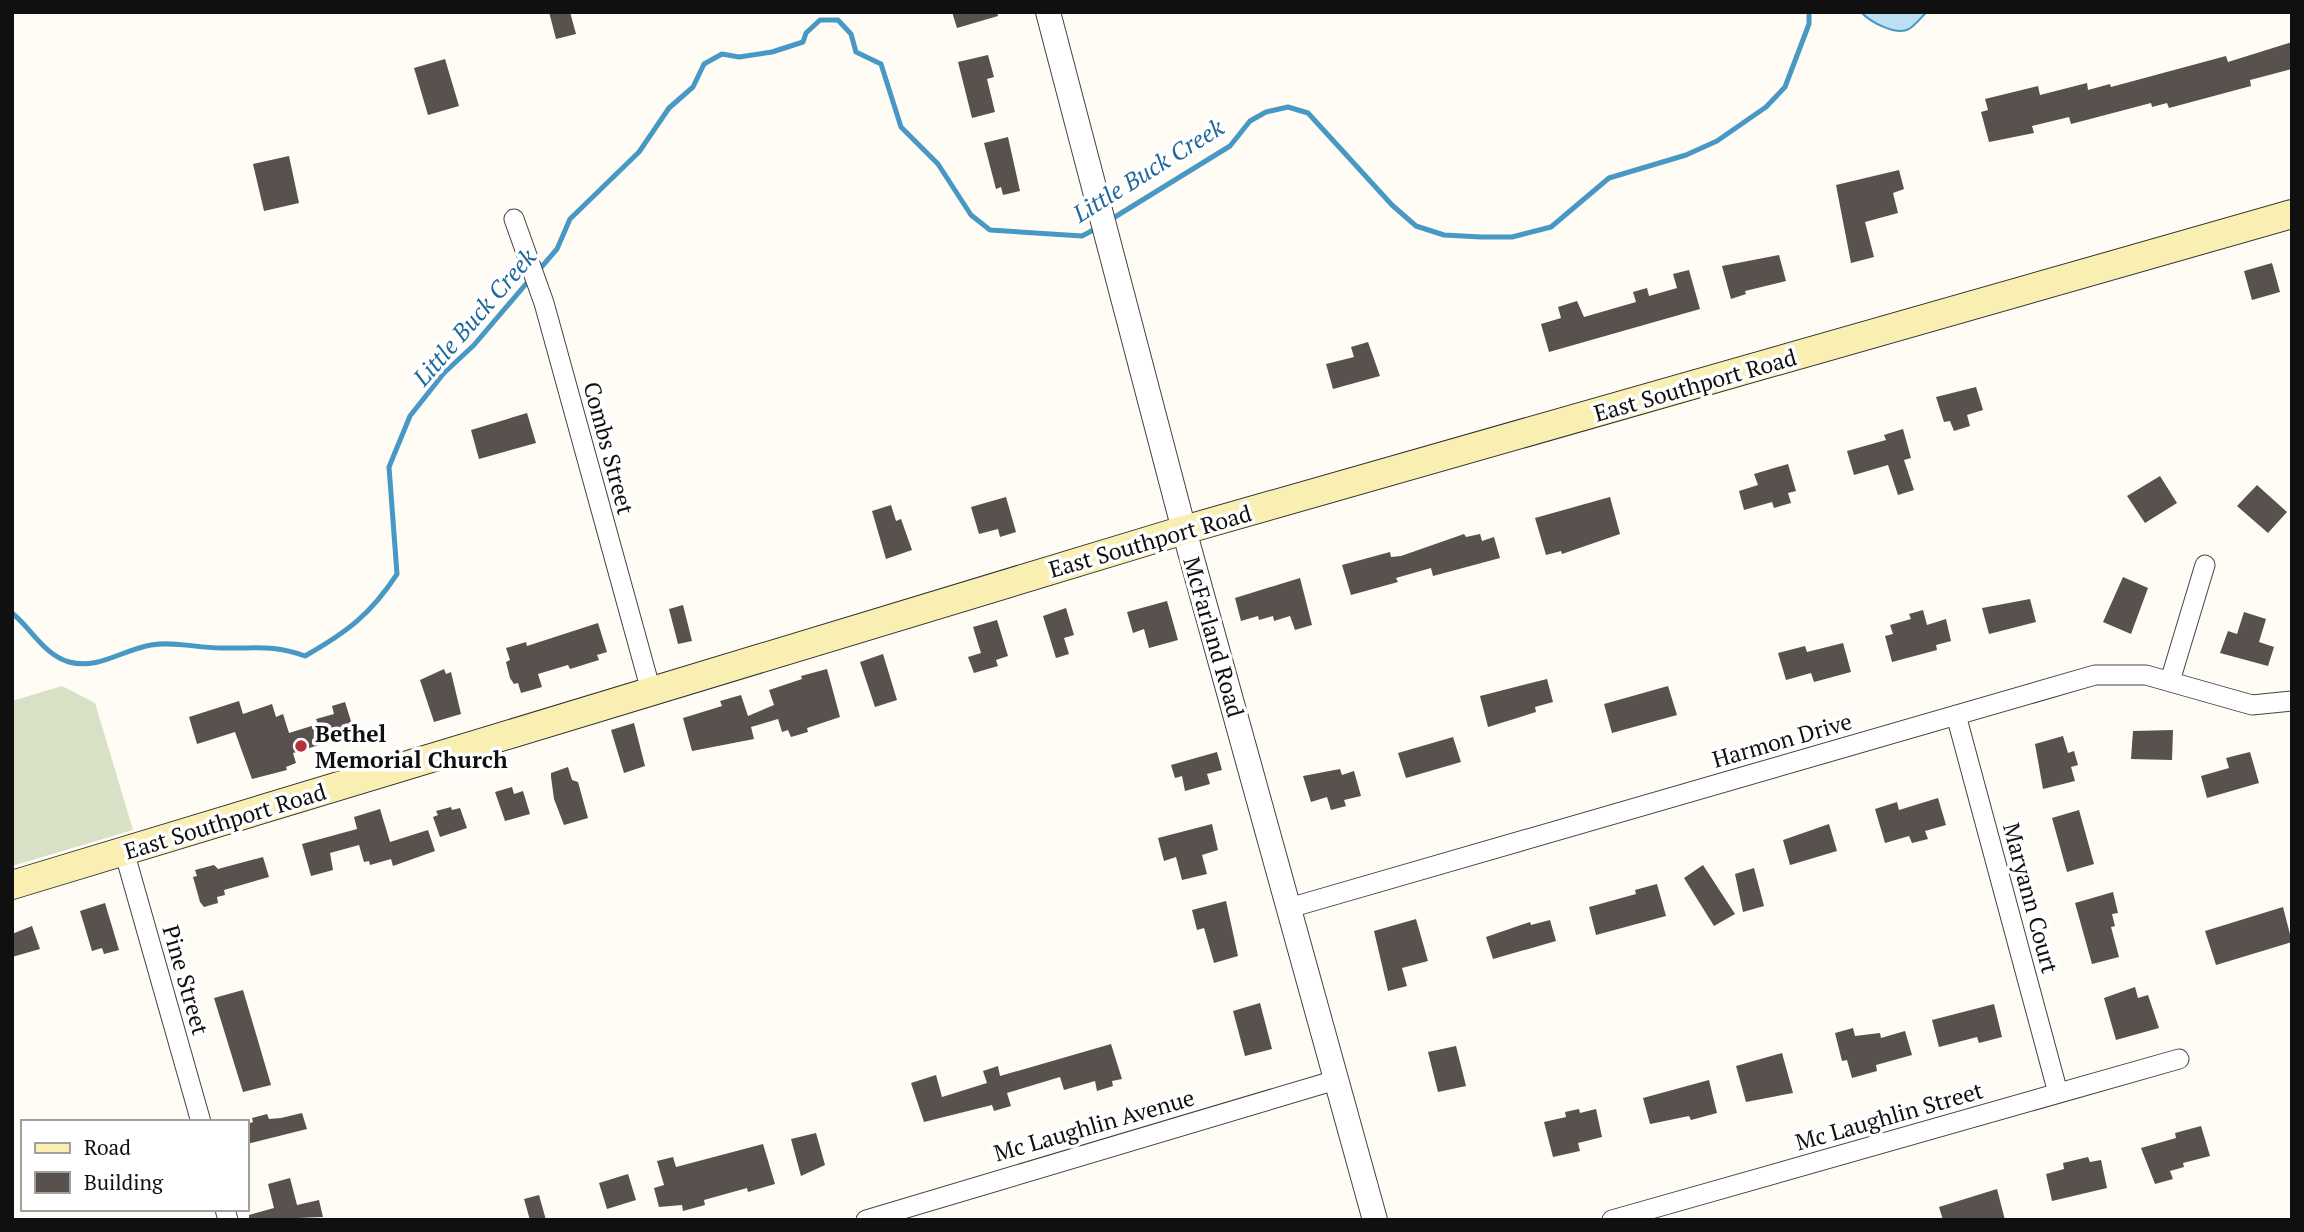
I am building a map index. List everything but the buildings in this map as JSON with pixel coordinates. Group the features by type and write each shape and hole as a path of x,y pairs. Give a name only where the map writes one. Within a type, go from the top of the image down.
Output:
{"main road":[{"name":"East Southport Road","path":"12,885 1184,530 2292,214"}],"street":[{"name":"McFarland Road","path":"1048,12 1184,530 1375,1220"},
{"name":"Combs Street","path":"514,219 544,303 651,691"},
{"path":"2170,681 2205,565"},
{"name":"Harmon Drive","path":"1289,908 2095,675 2137,674 2170,681 2242,704 2266,706 2292,701"},
{"name":"Maryann Court","path":"1956,715 2058,1093"},
{"name":"Pine Street","path":"124,851 200,1120"},
{"name":"Mc Laughlin Street","path":"1612,1220 2179,1059"},
{"name":"Mc Laughlin Avenue","path":"866,1220 1336,1080"}],"green space":[{"path":"62,686 95,703 133,830 12,866 12,701"}],"water":[{"path":"1861,12 1927,12 1909,29 1897,31 1877,24"}],"waterway":[{"name":"Little Buck Creek","path":"1110,220 1230,146 1250,121 1266,112 1288,107 1308,113 1392,205 1416,226 1444,235 1481,237 1512,237 1551,227 1609,178 1686,155 1717,141 1766,107 1785,87 1809,24 1809,12"},
{"name":"Little Buck Creek","path":"538,271 557,249 570,219 639,152 669,108 693,87 704,64 722,54 739,57 772,52 803,42 806,33 820,20 838,20 851,34 856,52 881,64 901,127 938,164 971,215 990,230 1082,236 1099,227"},
{"name":"Little Buck Creek","path":"12,613 52,654 80,664 160,644 212,648 273,648 305,656 333,639 367,612 397,574 389,467 410,416 444,373 474,345 531,278"}],"place":[{"name":"Bethel Memorial Church","path":"301,746"}]}
